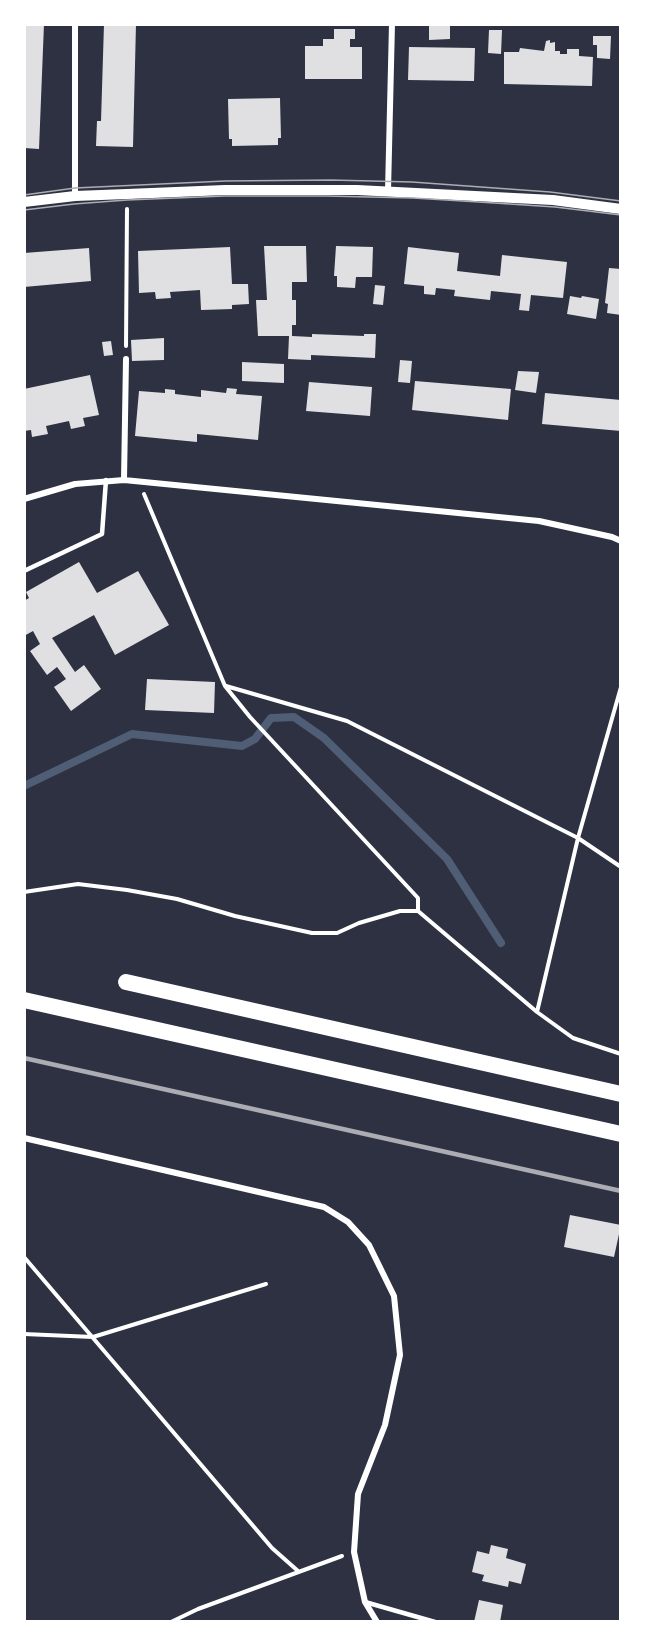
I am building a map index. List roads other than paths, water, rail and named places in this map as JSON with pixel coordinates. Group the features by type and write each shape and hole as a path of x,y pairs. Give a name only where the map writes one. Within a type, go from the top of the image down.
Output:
{"highway":[{"path":"126,982 621,1094"},
{"path":"24,1000 621,1134"}],"street":[{"path":"75,24 75,196"},
{"path":"388,191 392,24"},
{"path":"24,202 75,196 225,190 388,191 553,200 621,209"},
{"path":"124,480 126,358"},
{"path":"24,499 75,484 124,480 538,521 621,541"},
{"path":"24,1138 324,1207 348,1222 369,1245 394,1296 400,1355 384,1425 358,1494 354,1552 365,1602 377,1622"}],"lane":[{"path":"24,571 102,534 106,480"},
{"path":"365,1602 435,1622"}],"waterway":[{"path":"24,786 132,734 242,746 255,739 271,718 294,717 324,738 447,859 501,943"}],"tram line":[{"path":"24,195 75,188 225,181 331,180 412,182 550,192 621,201"},
{"path":"24,210 127,200 225,196 326,196 479,202 555,207 621,215"}],"railway":[{"path":"24,1058 621,1191"}]}
